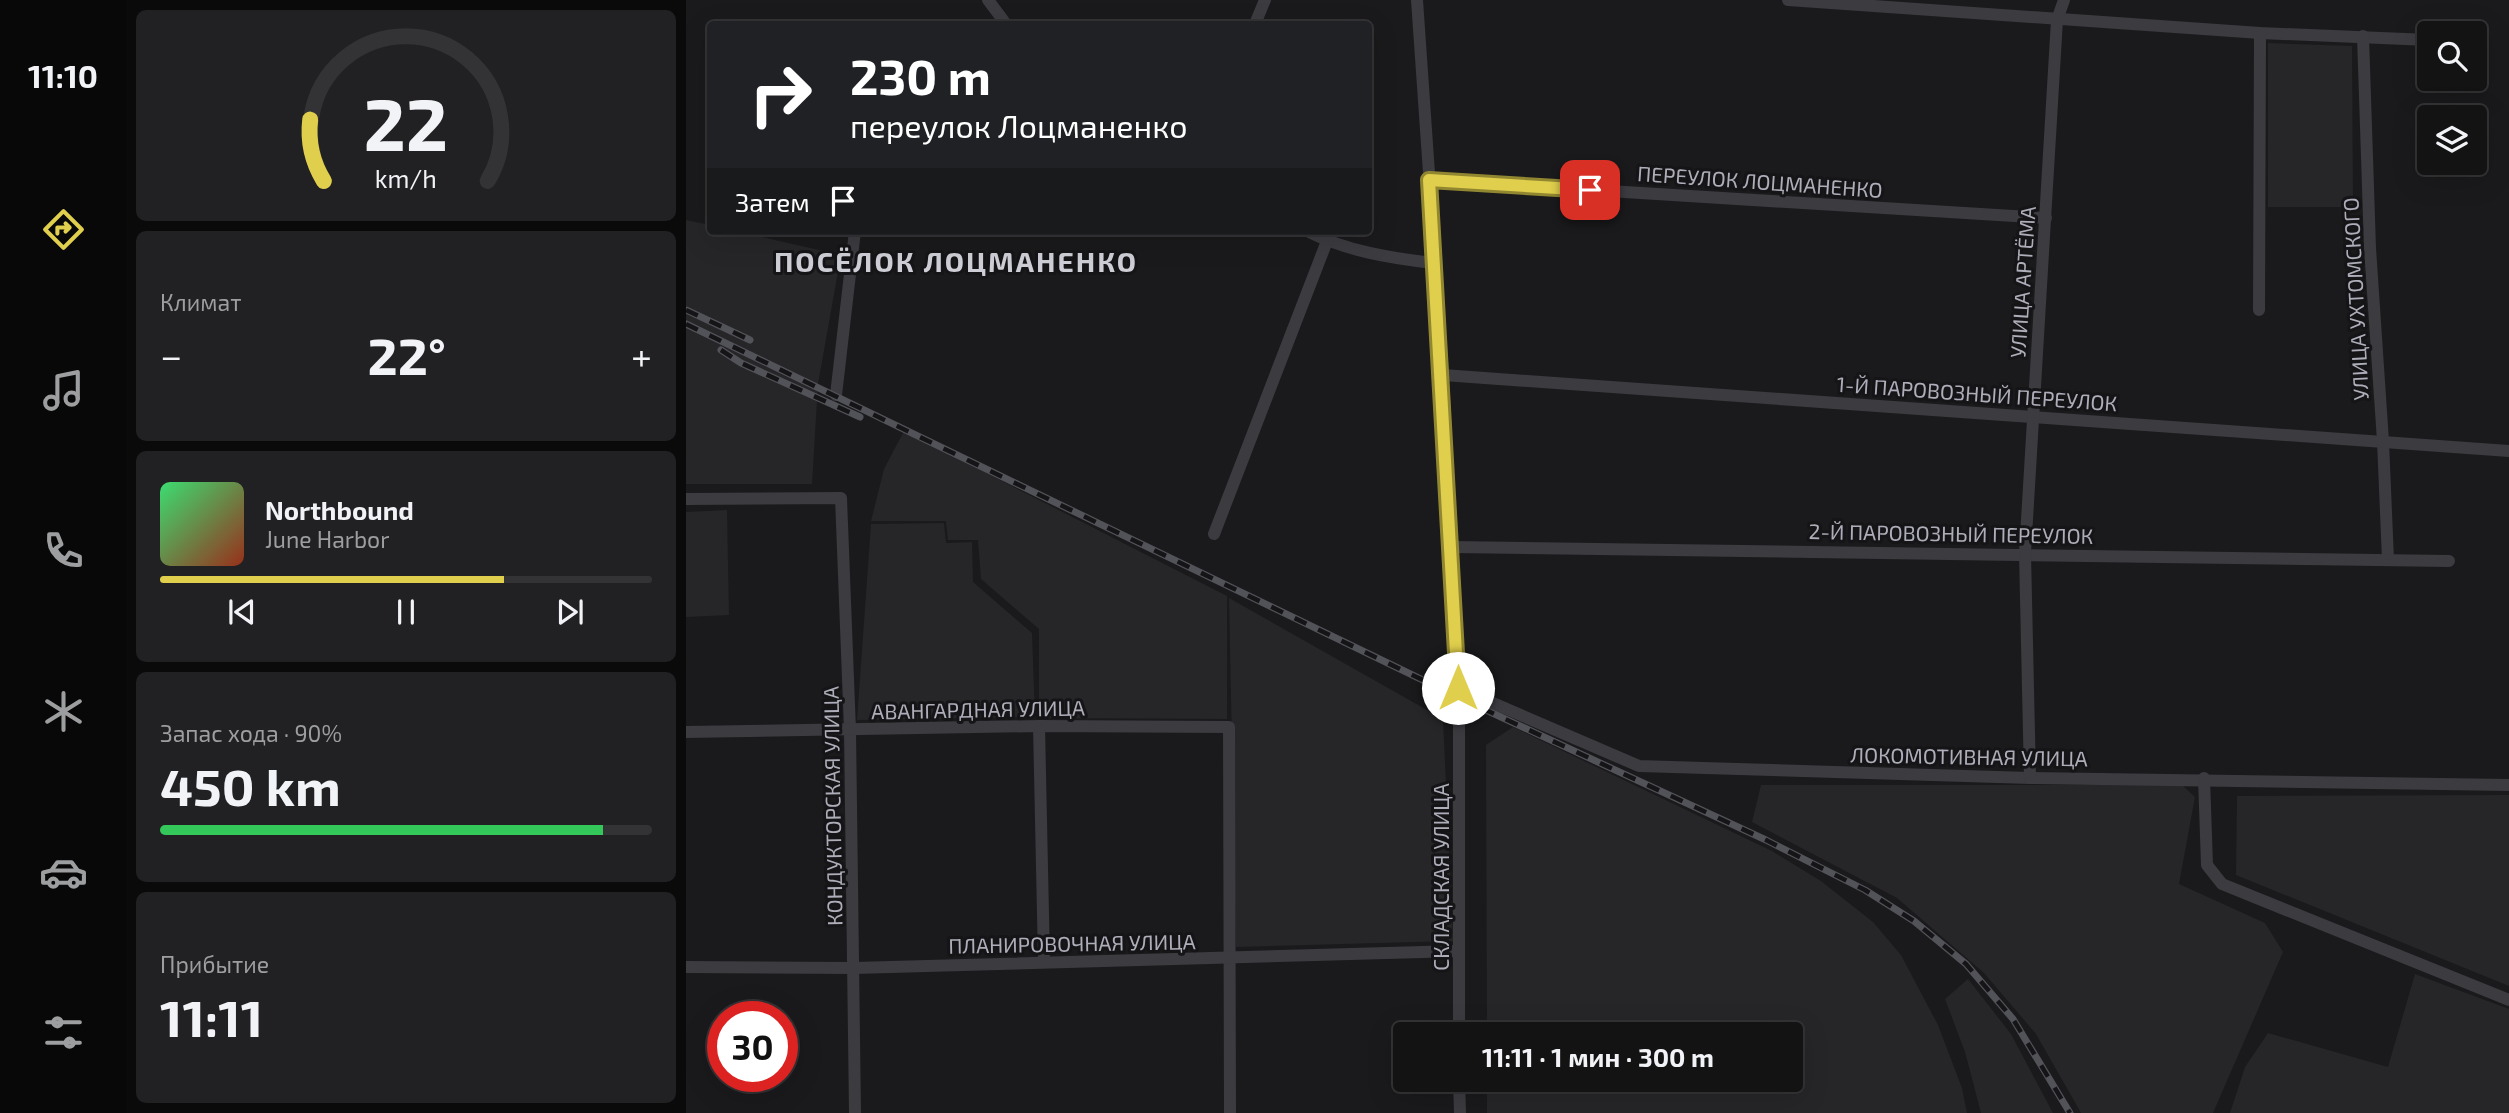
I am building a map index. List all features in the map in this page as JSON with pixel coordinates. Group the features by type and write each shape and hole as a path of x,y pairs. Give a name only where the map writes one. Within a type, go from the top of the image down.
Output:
{"street":[{"path":"988,0 1004,21"},
{"path":"1256,21 1265,0"},
{"path":"1417,0 1452,547"},
{"path":"1788,0 2260,33 2417,39"},
{"name":"УЛИЦА АРТЁМА","path":"2030,778 2025,553 2057,20 2064,0"},
{"path":"2259,310 2260,33"},
{"name":"УЛИЦА УХТОМСКОГО","path":"2363,36 2370,248 2384,441 2388,559"},
{"name":"ПЕРЕУЛОК ЛОЦМАНЕНКО","path":"1429,180 2046,218"},
{"path":"836,395 855,235"},
{"path":"1315,235 1327,241 1390,258 1433,263"},
{"path":"1214,534 1327,241"},
{"name":"1-Й ПАРОВОЗНЫЙ ПЕРЕУЛОК","path":"1443,375 2509,451"},
{"name":"КОНДУКТОРСКАЯ УЛИЦА","path":"686,499 841,498 850,730 855,1113"},
{"name":"2-Й ПАРОВОЗНЫЙ ПЕРЕУЛОК","path":"1452,547 2449,561"},
{"name":"ЛОКОМОТИВНАЯ УЛИЦА","path":"1452,547 1458,688 1639,766 2030,778 2204,778 2509,785"},
{"name":"СКЛАДСКАЯ УЛИЦА","path":"1459,1022 1460,721"},
{"path":"1039,726 1044,961"},
{"name":"АВАНГАРДНАЯ УЛИЦА","path":"686,733 1039,726 1229,727 1229,958"},
{"path":"2204,778 2207,865 2222,884 2509,1000"},
{"name":"ПЛАНИРОВОЧНАЯ УЛИЦА","path":"686,968 854,968 1459,951"},
{"path":"1229,958 1230,1113"},
{"path":"1460,1092 1460,1113"}],"shaded area":[{"path":"2268,43 2352,46 2353,207 2268,207"},
{"path":"686,220 707,224 707,235 753,235 841,255 818,384 812,484 686,484"},
{"path":"904,431 1227,596 1227,719 1039,718 1039,629 981,579 978,540 948,540 946,521 871,521 884,469"},
{"path":"727,510 729,615 686,617 686,512"},
{"path":"944,523 946,543 972,542 973,582 1032,633 1035,717 857,720 871,524"},
{"path":"1229,598 1443,719 1453,941 1236,947"},
{"path":"1513,727 1772,851 1821,881 1873,922 1901,955 1938,1025 1962,1088 1967,1113 1487,1113 1487,1092 1803,1092 1803,1022 1487,1022 1486,745"},
{"path":"1761,785 2182,785 2195,797 2179,884 2265,923 2283,952 2213,1113 2081,1113 2036,1034 1984,973 1897,898 1752,822"},
{"path":"2509,795 2509,986 2236,875 2237,796"},
{"path":"2415,974 2509,1009 2509,1113 2230,1113 2245,1067 2268,1033 2388,1067"},
{"path":"1968,979 2011,1034 2053,1113 1981,1113 1965,1052 1945,999"}],"railway":[{"path":"686,310 750,340"},
{"path":"686,324 1460,698 1766,840 1865,890 1914,921 1966,964 2013,1019 2070,1113"},
{"path":"721,350 741,363 860,417"}],"district":[{"name":"ПОСЁЛОК ЛОЦМАНЕНКО","path":"956,261"}],"route":[{"path":"1458,688 1443,375 1429,180 1590,190"}]}
